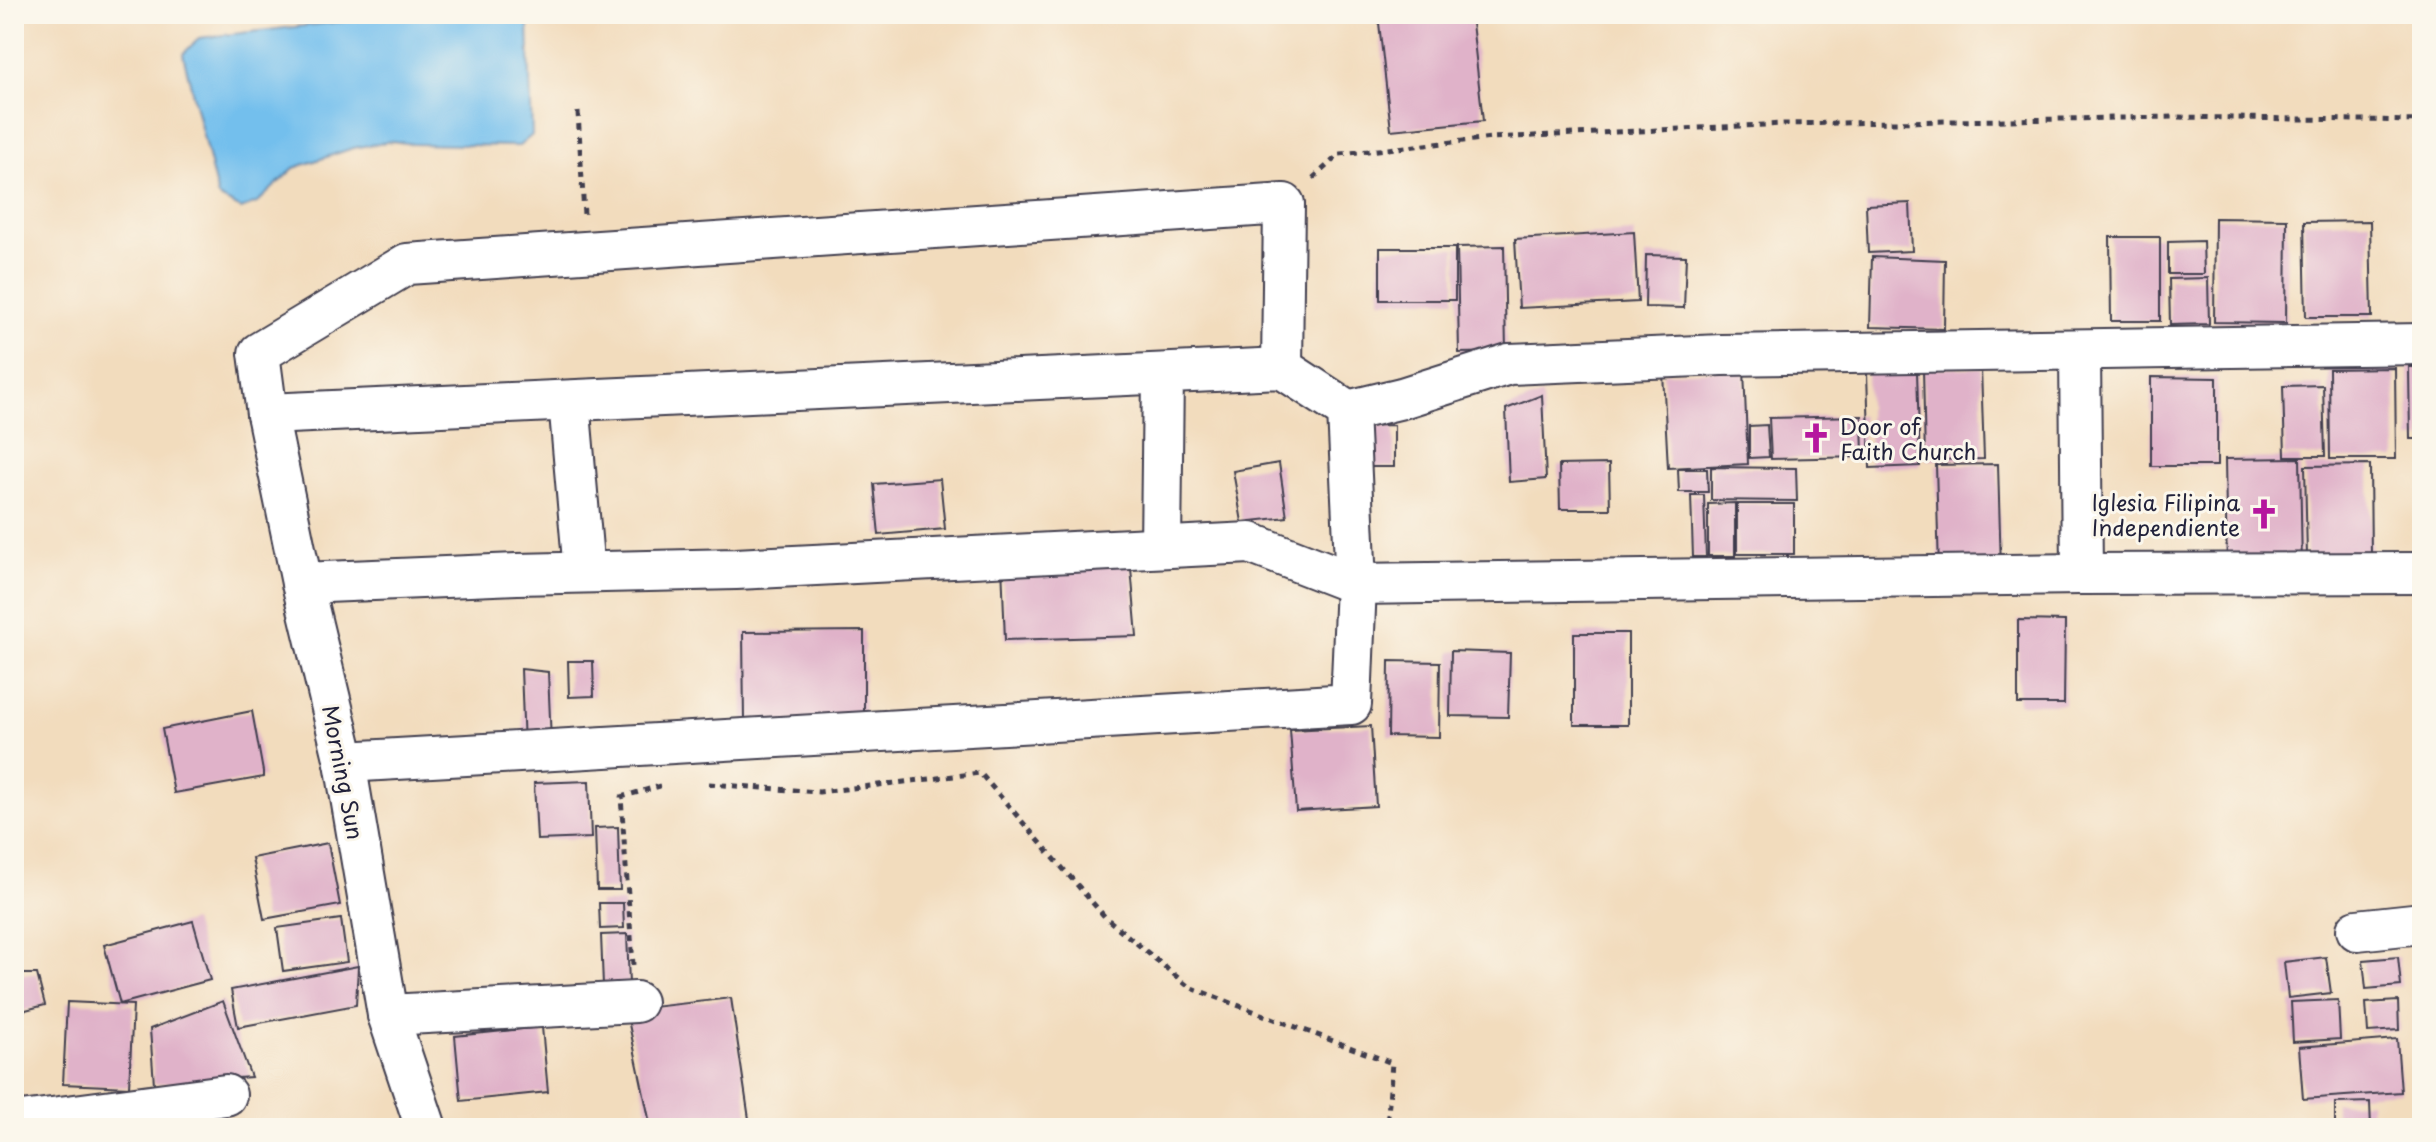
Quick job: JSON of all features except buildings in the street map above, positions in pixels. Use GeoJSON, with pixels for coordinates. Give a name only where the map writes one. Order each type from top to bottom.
{"type":"FeatureCollection","features":[{"type":"Feature","properties":{"kind":"street"},"geometry":{"type":"LineString","coordinates":[[586,252],[1284,204],[1282,368]]}},
{"type":"Feature","properties":{"kind":"street","name":"Morning Sun"},"geometry":{"type":"LineString","coordinates":[[426,1128],[388,1015],[345,762],[302,583],[267,414],[259,353],[407,264],[586,252]]}},
{"type":"Feature","properties":{"kind":"street"},"geometry":{"type":"LineString","coordinates":[[267,414],[1282,368],[1348,411],[1402,398],[1509,364],[1722,355],[2422,344]]}},
{"type":"Feature","properties":{"kind":"street"},"geometry":{"type":"LineString","coordinates":[[2080,351],[2082,574]]}},
{"type":"Feature","properties":{"kind":"street"},"geometry":{"type":"LineString","coordinates":[[1161,547],[1163,374]]}},
{"type":"Feature","properties":{"kind":"street"},"geometry":{"type":"LineString","coordinates":[[569,401],[584,572]]}},
{"type":"Feature","properties":{"kind":"street"},"geometry":{"type":"LineString","coordinates":[[345,762],[1351,704],[1356,584],[1348,411]]}},
{"type":"Feature","properties":{"kind":"street"},"geometry":{"type":"LineString","coordinates":[[302,583],[736,569],[1250,543],[1356,584],[2082,574],[2422,573]]}},
{"type":"Feature","properties":{"kind":"street"},"geometry":{"type":"LineString","coordinates":[[2357,930],[2422,923]]}},
{"type":"Feature","properties":{"kind":"street"},"geometry":{"type":"LineString","coordinates":[[388,1015],[636,1002]]}},
{"type":"Feature","properties":{"kind":"street"},"geometry":{"type":"LineString","coordinates":[[14,1123],[226,1095]]}},
{"type":"Feature","properties":{"kind":"path"},"geometry":{"type":"LineString","coordinates":[[578,112],[586,252]]}},
{"type":"Feature","properties":{"kind":"path"},"geometry":{"type":"LineString","coordinates":[[1284,204],[1340,154],[1492,138],[1799,123],[2174,117],[2422,121]]}},
{"type":"Feature","properties":{"kind":"path"},"geometry":{"type":"LineString","coordinates":[[694,782],[819,792],[980,773],[1105,917],[1189,987],[1392,1063],[1387,1128]]}},
{"type":"Feature","properties":{"kind":"path"},"geometry":{"type":"LineString","coordinates":[[636,1002],[621,797],[664,785]]}},
{"type":"Feature","properties":{"kind":"water"},"geometry":{"type":"Polygon","coordinates":[[[406,14],[513,14],[528,24],[532,135],[519,146],[392,141],[353,148],[294,168],[257,203],[241,209],[218,197],[183,54],[199,38],[406,14]]]}},
{"type":"Feature","properties":{"kind":"place","name":"Door of Faith Church"},"geometry":{"type":"Point","coordinates":[1816,438]}},
{"type":"Feature","properties":{"kind":"place","name":"Iglesia Filipina Independiente"},"geometry":{"type":"Point","coordinates":[2264,514]}}]}
